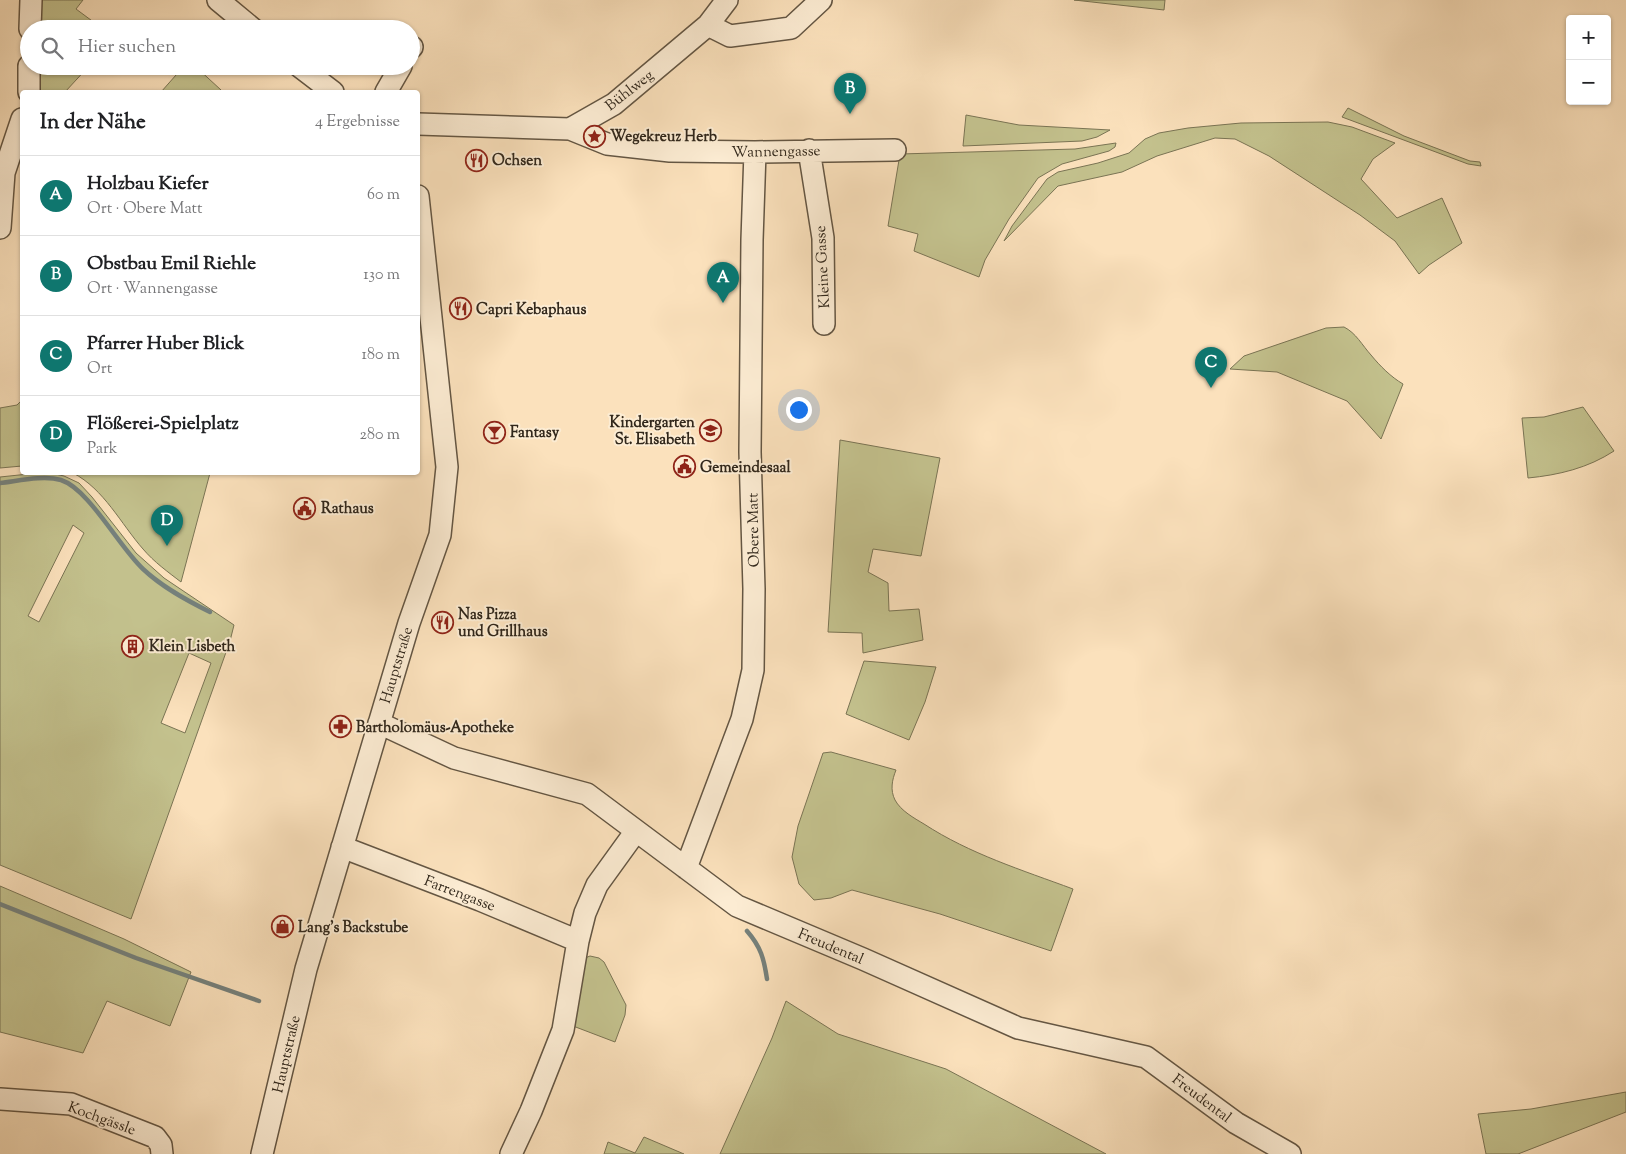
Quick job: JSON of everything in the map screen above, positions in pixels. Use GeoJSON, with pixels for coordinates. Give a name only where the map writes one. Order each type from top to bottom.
{"type":"FeatureCollection","features":[{"type":"Feature","properties":{"kind":"street"},"geometry":{"type":"LineString","coordinates":[[30,20],[31,0]]}},
{"type":"Feature","properties":{"kind":"street"},"geometry":{"type":"LineString","coordinates":[[218,0],[242,20]]}},
{"type":"Feature","properties":{"kind":"street","name":"Bühlweg"},"geometry":{"type":"LineString","coordinates":[[570,129],[614,104],[708,25],[727,0]]}},
{"type":"Feature","properties":{"kind":"street"},"geometry":{"type":"LineString","coordinates":[[708,25],[730,36],[791,28],[821,0]]}},
{"type":"Feature","properties":{"kind":"street"},"geometry":{"type":"LineString","coordinates":[[28,90],[29,75]]}},
{"type":"Feature","properties":{"kind":"street"},"geometry":{"type":"LineString","coordinates":[[311,75],[330,90]]}},
{"type":"Feature","properties":{"kind":"street"},"geometry":{"type":"LineString","coordinates":[[387,90],[396,75]]}},
{"type":"Feature","properties":{"kind":"street"},"geometry":{"type":"LineString","coordinates":[[420,124],[570,129]]}},
{"type":"Feature","properties":{"kind":"street"},"geometry":{"type":"LineString","coordinates":[[0,228],[4,173],[20,125]]}},
{"type":"Feature","properties":{"kind":"street"},"geometry":{"type":"LineString","coordinates":[[420,139],[447,125]]}},
{"type":"Feature","properties":{"kind":"street","name":"Wannengasse"},"geometry":{"type":"LineString","coordinates":[[570,129],[607,144],[670,151],[895,150]]}},
{"type":"Feature","properties":{"kind":"street","name":"Kleine Gasse"},"geometry":{"type":"LineString","coordinates":[[809,150],[823,238],[824,324]]}},
{"type":"Feature","properties":{"kind":"street","name":"Obere Matt"},"geometry":{"type":"LineString","coordinates":[[686,868],[742,719],[753,670],[754,589],[750,442],[755,152]]}},
{"type":"Feature","properties":{"kind":"street","name":"Hauptstraße"},"geometry":{"type":"LineString","coordinates":[[262,1154],[306,969],[409,623],[440,535],[447,466],[420,215]]}},
{"type":"Feature","properties":{"kind":"street","name":"Freudental"},"geometry":{"type":"LineString","coordinates":[[379,723],[454,758],[587,794],[737,906],[1018,1028],[1146,1057],[1236,1123],[1290,1154]]}},
{"type":"Feature","properties":{"kind":"street"},"geometry":{"type":"LineString","coordinates":[[511,1154],[532,1111],[563,1030],[578,941],[585,913],[597,885],[636,831]]}},
{"type":"Feature","properties":{"kind":"street","name":"Farrengasse"},"geometry":{"type":"LineString","coordinates":[[342,848],[480,900],[578,941]]}},
{"type":"Feature","properties":{"kind":"street","name":"Kochgässle"},"geometry":{"type":"LineString","coordinates":[[0,1099],[71,1104],[155,1137],[161,1145],[162,1154]]}},
{"type":"Feature","properties":{"kind":"shaded area"},"geometry":{"type":"Polygon","coordinates":[[[41,0],[83,0],[76,9],[91,20],[41,20],[41,0]]]}},
{"type":"Feature","properties":{"kind":"shaded area"},"geometry":{"type":"Polygon","coordinates":[[[1074,0],[1165,0],[1164,10],[1074,0]]]}},
{"type":"Feature","properties":{"kind":"shaded area"},"geometry":{"type":"Polygon","coordinates":[[[40,75],[81,75],[67,90],[37,90],[40,75]]]}},
{"type":"Feature","properties":{"kind":"shaded area"},"geometry":{"type":"Polygon","coordinates":[[[176,75],[205,75],[221,90],[163,90],[176,75]]]}},
{"type":"Feature","properties":{"kind":"shaded area"},"geometry":{"type":"Polygon","coordinates":[[[1348,108],[1404,136],[1470,161],[1480,162],[1481,166],[1468,164],[1342,117],[1348,108]]]}},
{"type":"Feature","properties":{"kind":"shaded area"},"geometry":{"type":"Polygon","coordinates":[[[966,115],[1019,125],[1110,130],[1097,137],[1082,141],[963,146],[966,115]]]}},
{"type":"Feature","properties":{"kind":"shaded area"},"geometry":{"type":"Polygon","coordinates":[[[1328,122],[1352,127],[1395,143],[1373,159],[1361,179],[1397,218],[1442,198],[1462,243],[1419,274],[1395,241],[1360,215],[1269,156],[1235,139],[1215,138],[1157,156],[1122,172],[1058,186],[1004,241],[1012,226],[1047,179],[1058,172],[1098,163],[1129,153],[1145,139],[1159,133],[1241,123],[1328,122]]]}},
{"type":"Feature","properties":{"kind":"shaded area"},"geometry":{"type":"Polygon","coordinates":[[[1116,143],[1115,147],[1109,151],[1062,164],[1038,178],[1009,219],[985,260],[979,277],[914,251],[918,234],[888,226],[900,154],[1075,149],[1116,143]]]}},
{"type":"Feature","properties":{"kind":"shaded area"},"geometry":{"type":"Polygon","coordinates":[[[1344,327],[1355,336],[1386,371],[1403,384],[1381,439],[1347,401],[1277,372],[1230,369],[1244,356],[1326,328],[1344,327]]]}},
{"type":"Feature","properties":{"kind":"shaded area"},"geometry":{"type":"Polygon","coordinates":[[[20,402],[20,466],[0,468],[0,408],[17,405],[20,402]]]}},
{"type":"Feature","properties":{"kind":"shaded area"},"geometry":{"type":"Polygon","coordinates":[[[1583,407],[1614,451],[1594,462],[1573,470],[1528,478],[1522,418],[1544,417],[1583,407]]]}},
{"type":"Feature","properties":{"kind":"shaded area"},"geometry":{"type":"Polygon","coordinates":[[[840,440],[940,458],[921,556],[873,549],[868,572],[888,583],[889,611],[919,609],[923,640],[863,653],[862,633],[828,632],[840,440]]]}},
{"type":"Feature","properties":{"kind":"shaded area"},"geometry":{"type":"Polygon","coordinates":[[[60,475],[79,483],[136,553],[164,578],[234,625],[230,641],[131,919],[0,865],[0,477],[60,475]],[[73,525],[28,616],[39,622],[84,533],[73,525]],[[189,653],[161,723],[185,733],[211,663],[189,653]]]}},
{"type":"Feature","properties":{"kind":"shaded area"},"geometry":{"type":"Polygon","coordinates":[[[76,475],[209,475],[181,582],[147,554],[103,497],[76,475]]]}},
{"type":"Feature","properties":{"kind":"shaded area"},"geometry":{"type":"Polygon","coordinates":[[[864,661],[936,667],[925,702],[909,740],[846,714],[864,661]]]}},
{"type":"Feature","properties":{"kind":"shaded area"},"geometry":{"type":"Polygon","coordinates":[[[831,752],[896,770],[892,789],[895,800],[908,814],[942,835],[997,861],[1073,889],[1051,951],[940,914],[852,890],[831,898],[814,900],[799,884],[792,857],[798,826],[823,753],[831,752]]]}},
{"type":"Feature","properties":{"kind":"shaded area"},"geometry":{"type":"Polygon","coordinates":[[[0,886],[124,939],[191,972],[170,1026],[107,1001],[83,1053],[0,1032],[0,886]]]}},
{"type":"Feature","properties":{"kind":"shaded area"},"geometry":{"type":"Polygon","coordinates":[[[590,956],[599,958],[604,962],[626,1005],[625,1015],[615,1042],[573,1026],[585,958],[590,956]]]}},
{"type":"Feature","properties":{"kind":"shaded area"},"geometry":{"type":"Polygon","coordinates":[[[786,1001],[838,1034],[946,1069],[1106,1154],[720,1154],[772,1038],[786,1001]]]}},
{"type":"Feature","properties":{"kind":"shaded area"},"geometry":{"type":"Polygon","coordinates":[[[1626,1092],[1626,1112],[1518,1154],[1486,1154],[1478,1114],[1531,1109],[1626,1092]]]}},
{"type":"Feature","properties":{"kind":"shaded area"},"geometry":{"type":"Polygon","coordinates":[[[644,1137],[684,1154],[604,1154],[608,1142],[635,1153],[644,1137]]]}},
{"type":"Feature","properties":{"kind":"waterway"},"geometry":{"type":"LineString","coordinates":[[0,483],[46,478],[61,480],[72,486],[93,506],[143,569],[175,593],[210,612]]}},
{"type":"Feature","properties":{"kind":"waterway"},"geometry":{"type":"LineString","coordinates":[[0,904],[136,958],[259,1001]]}},
{"type":"Feature","properties":{"kind":"waterway"},"geometry":{"type":"LineString","coordinates":[[747,931],[756,942],[765,965],[767,979]]}},
{"type":"Feature","properties":{"kind":"place","name":"Obstbau Emil Riehle"},"geometry":{"type":"Point","coordinates":[850,114]}},
{"type":"Feature","properties":{"kind":"place","name":"Wegekreuz Herb"},"geometry":{"type":"Point","coordinates":[594,136]}},
{"type":"Feature","properties":{"kind":"place","name":"Ochsen"},"geometry":{"type":"Point","coordinates":[476,160]}},
{"type":"Feature","properties":{"kind":"place","name":"Holzbau Kiefer"},"geometry":{"type":"Point","coordinates":[723,303]}},
{"type":"Feature","properties":{"kind":"place","name":"Capri Kebaphaus"},"geometry":{"type":"Point","coordinates":[460,309]}},
{"type":"Feature","properties":{"kind":"place","name":"Pfarrer Huber Blick"},"geometry":{"type":"Point","coordinates":[1211,388]}},
{"type":"Feature","properties":{"kind":"place","name":"Kindergarten St. Elisabeth"},"geometry":{"type":"Point","coordinates":[711,431]}},
{"type":"Feature","properties":{"kind":"place","name":"Fantasy"},"geometry":{"type":"Point","coordinates":[494,432]}},
{"type":"Feature","properties":{"kind":"place","name":"Gemeindesaal"},"geometry":{"type":"Point","coordinates":[684,467]}},
{"type":"Feature","properties":{"kind":"place","name":"Rathaus"},"geometry":{"type":"Point","coordinates":[305,508]}},
{"type":"Feature","properties":{"kind":"place","name":"Flößerei-Spielplatz"},"geometry":{"type":"Point","coordinates":[167,546]}},
{"type":"Feature","properties":{"kind":"place","name":"Nas Pizza und Grillhaus"},"geometry":{"type":"Point","coordinates":[442,623]}},
{"type":"Feature","properties":{"kind":"place","name":"Klein Lisbeth"},"geometry":{"type":"Point","coordinates":[133,646]}},
{"type":"Feature","properties":{"kind":"place","name":"Bartholomäus-Apotheke"},"geometry":{"type":"Point","coordinates":[340,727]}},
{"type":"Feature","properties":{"kind":"place","name":"Lang's Backstube"},"geometry":{"type":"Point","coordinates":[282,927]}}]}
